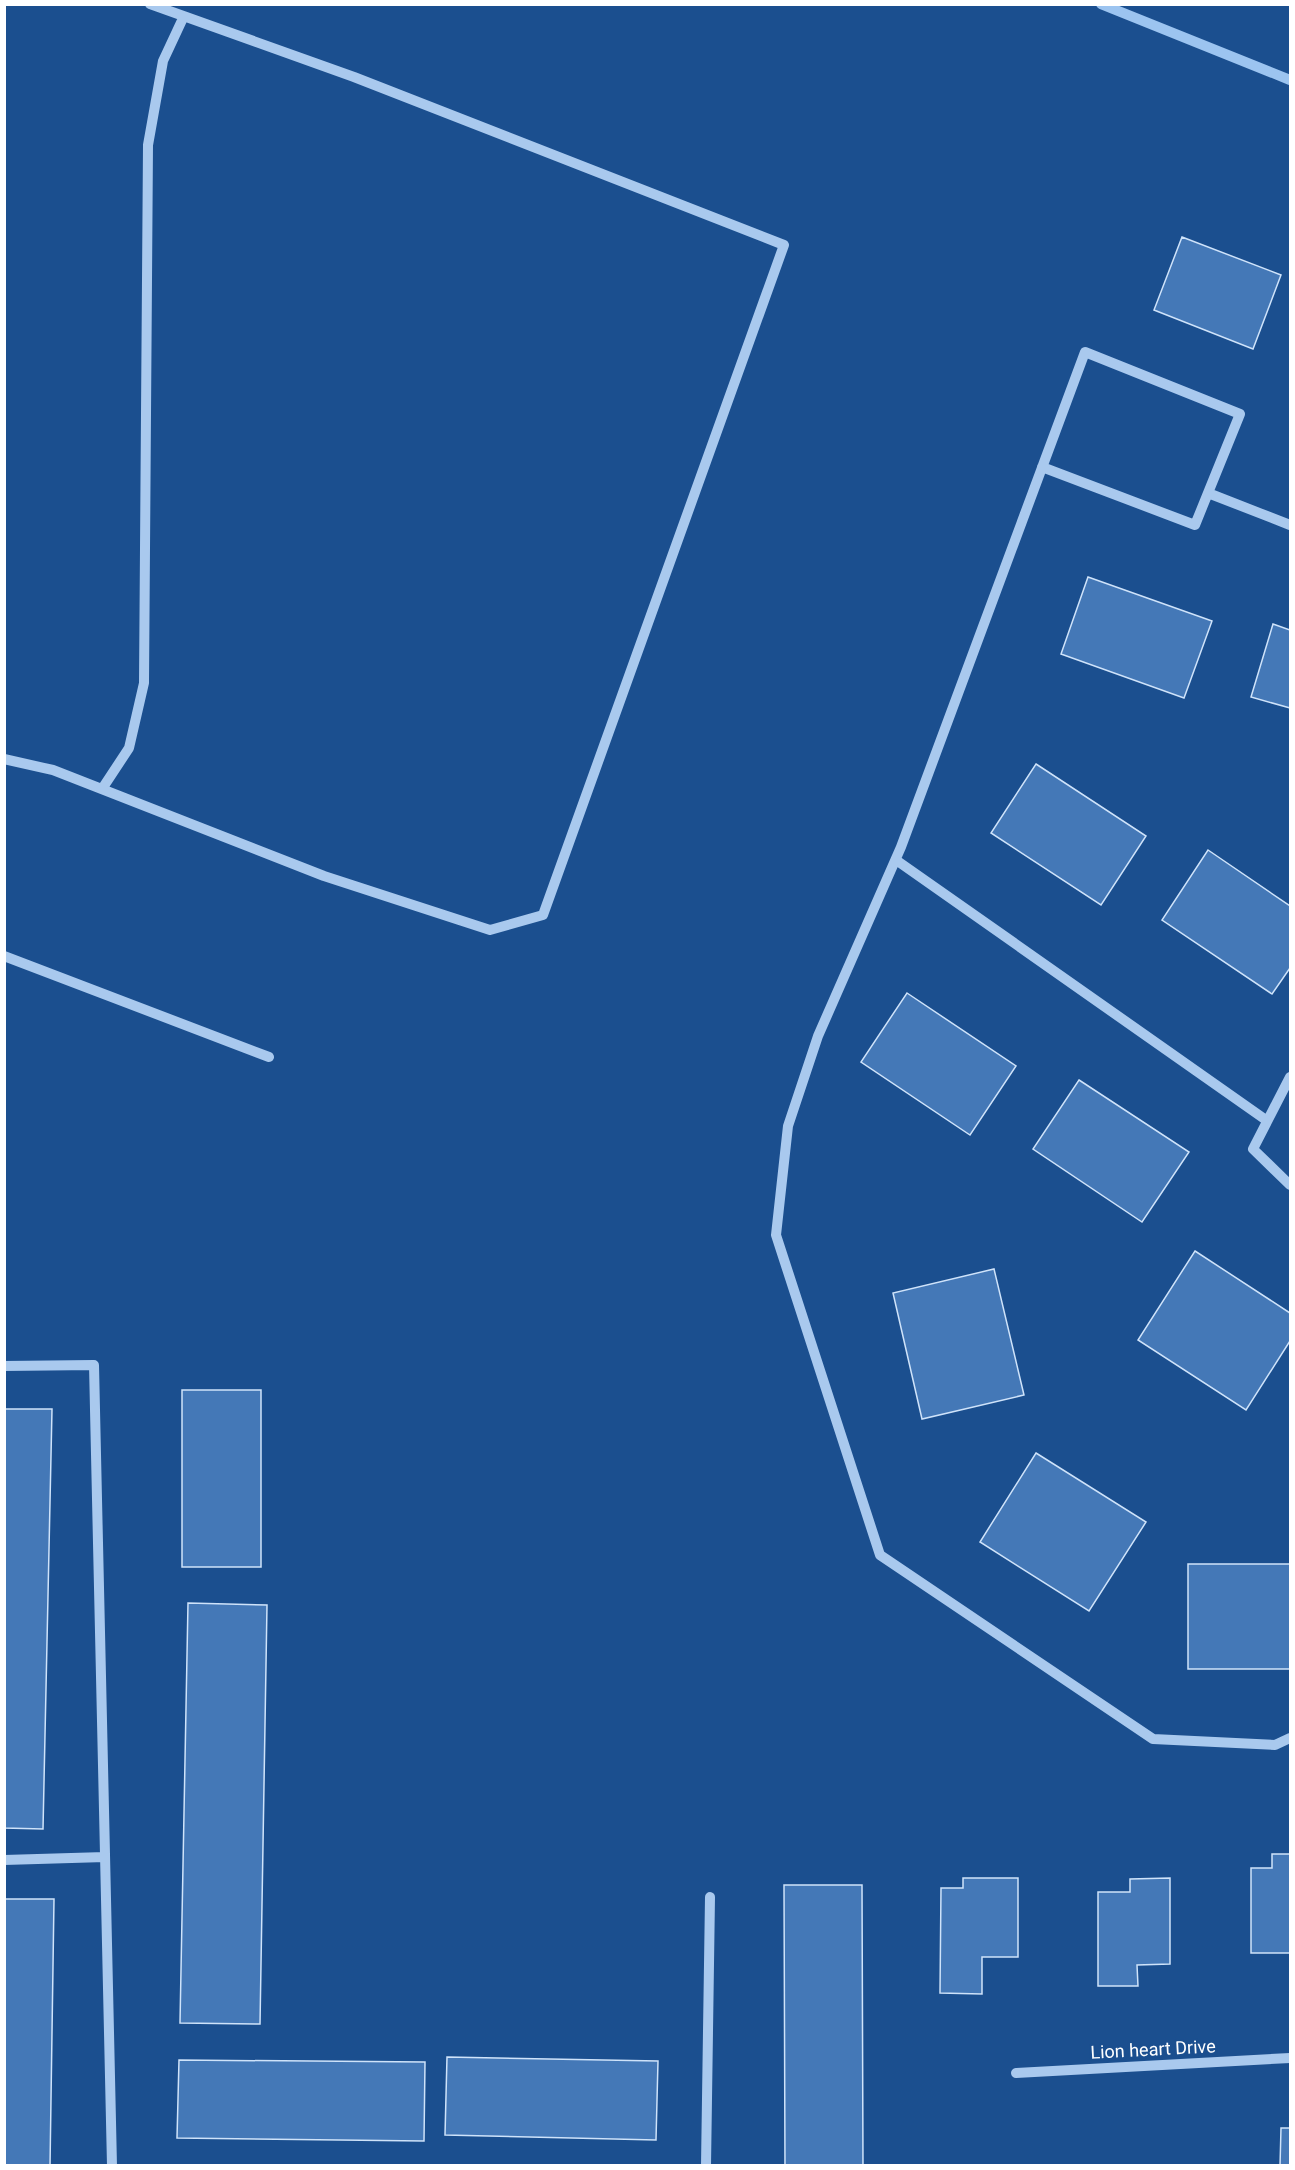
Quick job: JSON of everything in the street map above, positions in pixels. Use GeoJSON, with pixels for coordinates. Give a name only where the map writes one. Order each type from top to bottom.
{"type":"FeatureCollection","features":[{"type":"Feature","properties":{"kind":"street"},"geometry":{"type":"LineString","coordinates":[[4,759],[53,770],[324,876],[490,930],[543,915],[784,245],[354,77],[150,4]]}},
{"type":"Feature","properties":{"kind":"street"},"geometry":{"type":"LineString","coordinates":[[102,789],[129,748],[144,683],[148,145],[163,62],[184,16]]}},
{"type":"Feature","properties":{"kind":"street"},"geometry":{"type":"LineString","coordinates":[[1042,467],[1195,525],[1240,414],[1085,352],[1042,467],[896,860],[818,1036],[788,1126],[776,1235],[880,1555],[1154,1739],[1275,1745],[1290,1738]]}},
{"type":"Feature","properties":{"kind":"street"},"geometry":{"type":"LineString","coordinates":[[1208,493],[1290,525]]}},
{"type":"Feature","properties":{"kind":"street"},"geometry":{"type":"LineString","coordinates":[[896,860],[1266,1120]]}},
{"type":"Feature","properties":{"kind":"street"},"geometry":{"type":"LineString","coordinates":[[4,956],[269,1057]]}},
{"type":"Feature","properties":{"kind":"street"},"geometry":{"type":"LineString","coordinates":[[1290,1077],[1252,1149],[1290,1185]]}},
{"type":"Feature","properties":{"kind":"street"},"geometry":{"type":"LineString","coordinates":[[4,1366],[94,1365],[112,2166]]}},
{"type":"Feature","properties":{"kind":"street"},"geometry":{"type":"LineString","coordinates":[[4,1860],[105,1857]]}},
{"type":"Feature","properties":{"kind":"street"},"geometry":{"type":"LineString","coordinates":[[706,2166],[710,1897]]}},
{"type":"Feature","properties":{"kind":"street","name":"Lion heart Drive"},"geometry":{"type":"LineString","coordinates":[[1016,2073],[1290,2058]]}},
{"type":"Feature","properties":{"kind":"building"},"geometry":{"type":"Polygon","coordinates":[[[1182,237],[1281,275],[1253,349],[1154,310],[1182,237]]]}},
{"type":"Feature","properties":{"kind":"building"},"geometry":{"type":"Polygon","coordinates":[[[1088,577],[1212,621],[1184,698],[1061,654],[1088,577]]]}},
{"type":"Feature","properties":{"kind":"building"},"geometry":{"type":"Polygon","coordinates":[[[1273,624],[1290,630],[1290,708],[1251,697],[1273,624]]]}},
{"type":"Feature","properties":{"kind":"building"},"geometry":{"type":"Polygon","coordinates":[[[1036,764],[1146,836],[1101,905],[991,833],[1036,764]]]}},
{"type":"Feature","properties":{"kind":"building"},"geometry":{"type":"Polygon","coordinates":[[[1208,850],[1290,906],[1290,968],[1272,994],[1162,920],[1208,850]]]}},
{"type":"Feature","properties":{"kind":"building"},"geometry":{"type":"Polygon","coordinates":[[[907,993],[1016,1066],[970,1135],[861,1062],[907,993]]]}},
{"type":"Feature","properties":{"kind":"building"},"geometry":{"type":"Polygon","coordinates":[[[1079,1080],[1189,1152],[1142,1222],[1033,1149],[1079,1080]]]}},
{"type":"Feature","properties":{"kind":"building"},"geometry":{"type":"Polygon","coordinates":[[[1195,1251],[1290,1313],[1290,1341],[1246,1410],[1138,1340],[1195,1251]]]}},
{"type":"Feature","properties":{"kind":"building"},"geometry":{"type":"Polygon","coordinates":[[[994,1269],[1024,1395],[922,1419],[893,1293],[994,1269]]]}},
{"type":"Feature","properties":{"kind":"building"},"geometry":{"type":"Polygon","coordinates":[[[182,1390],[261,1390],[261,1567],[182,1567],[182,1390]]]}},
{"type":"Feature","properties":{"kind":"building"},"geometry":{"type":"Polygon","coordinates":[[[4,1409],[52,1409],[43,1829],[4,1828],[4,1409]]]}},
{"type":"Feature","properties":{"kind":"building"},"geometry":{"type":"Polygon","coordinates":[[[1036,1453],[1146,1522],[1089,1611],[980,1542],[1036,1453]]]}},
{"type":"Feature","properties":{"kind":"building"},"geometry":{"type":"Polygon","coordinates":[[[1188,1564],[1290,1564],[1290,1669],[1188,1669],[1188,1564]]]}},
{"type":"Feature","properties":{"kind":"building"},"geometry":{"type":"Polygon","coordinates":[[[188,1603],[267,1605],[260,2024],[180,2023],[188,1603]]]}},
{"type":"Feature","properties":{"kind":"building"},"geometry":{"type":"Polygon","coordinates":[[[1272,1854],[1290,1854],[1290,1953],[1251,1953],[1251,1868],[1272,1868],[1272,1854]]]}},
{"type":"Feature","properties":{"kind":"building"},"geometry":{"type":"Polygon","coordinates":[[[963,1878],[1018,1878],[1018,1957],[982,1957],[982,1994],[940,1993],[941,1888],[963,1888],[963,1878]]]}},
{"type":"Feature","properties":{"kind":"building"},"geometry":{"type":"Polygon","coordinates":[[[1170,1878],[1170,1964],[1137,1965],[1138,1986],[1098,1986],[1098,1892],[1130,1892],[1130,1879],[1170,1878]]]}},
{"type":"Feature","properties":{"kind":"building"},"geometry":{"type":"Polygon","coordinates":[[[784,1885],[862,1885],[863,2166],[785,2166],[784,1885]]]}},
{"type":"Feature","properties":{"kind":"building"},"geometry":{"type":"Polygon","coordinates":[[[4,1899],[54,1899],[50,2166],[4,2166],[4,1899]]]}},
{"type":"Feature","properties":{"kind":"building"},"geometry":{"type":"Polygon","coordinates":[[[447,2057],[658,2061],[656,2140],[445,2135],[447,2057]]]}},
{"type":"Feature","properties":{"kind":"building"},"geometry":{"type":"Polygon","coordinates":[[[179,2060],[425,2062],[424,2141],[177,2138],[179,2060]]]}},
{"type":"Feature","properties":{"kind":"building"},"geometry":{"type":"Polygon","coordinates":[[[1281,2128],[1290,2128],[1290,2166],[1280,2166],[1281,2128]]]}},
{"type":"Feature","properties":{"kind":"waterway"},"geometry":{"type":"LineString","coordinates":[[1101,4],[1290,80]]}}]}
